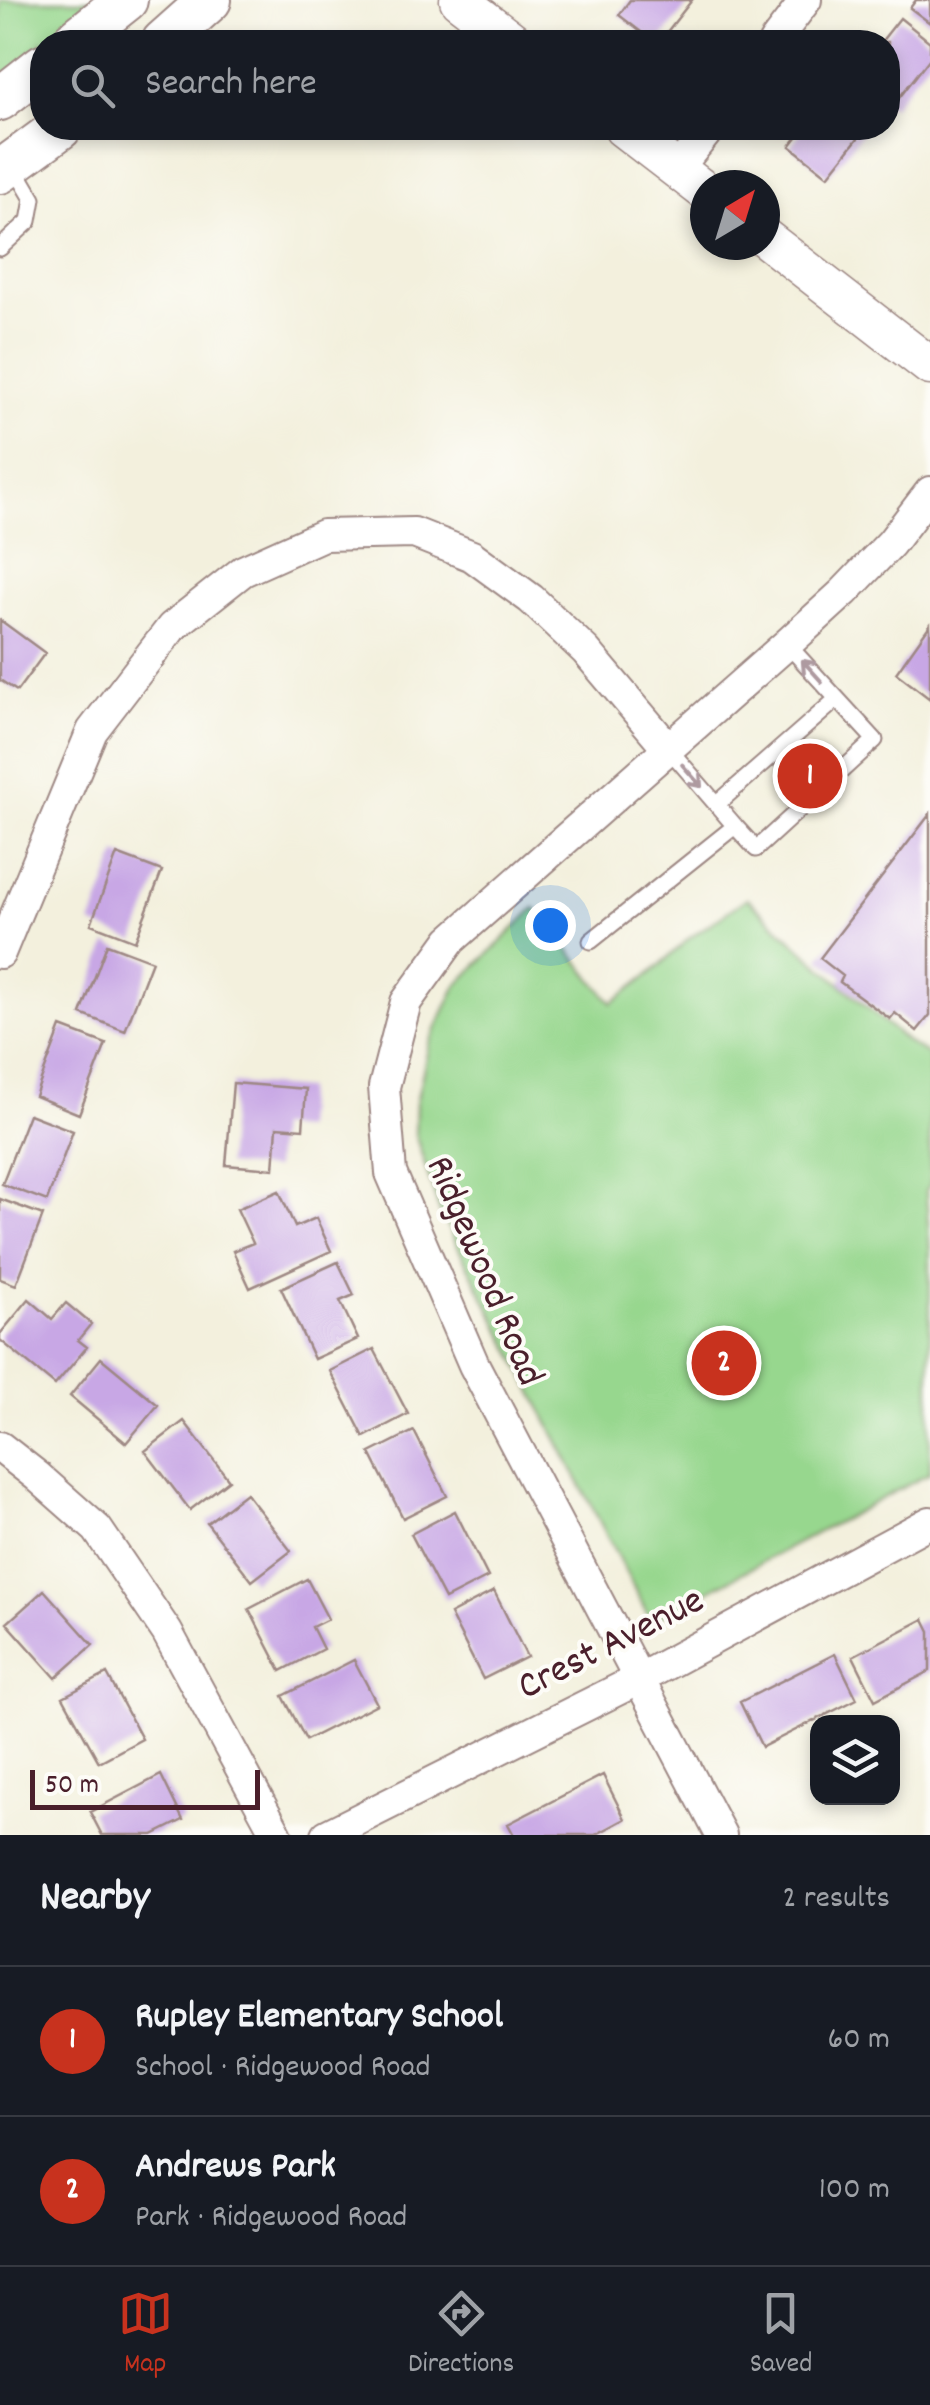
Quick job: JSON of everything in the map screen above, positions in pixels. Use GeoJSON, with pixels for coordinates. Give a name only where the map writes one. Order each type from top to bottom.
{"type":"FeatureCollection","features":[{"type":"Feature","properties":{"kind":"main road"},"geometry":{"type":"LineString","coordinates":[[89,30],[126,0]]}},
{"type":"Feature","properties":{"kind":"main road"},"geometry":{"type":"LineString","coordinates":[[176,30],[210,0]]}},
{"type":"Feature","properties":{"kind":"main road"},"geometry":{"type":"LineString","coordinates":[[0,99],[30,75]]}},
{"type":"Feature","properties":{"kind":"main road"},"geometry":{"type":"LineString","coordinates":[[6,168],[44,140]]}},
{"type":"Feature","properties":{"kind":"street"},"geometry":{"type":"LineString","coordinates":[[459,0],[498,30]]}},
{"type":"Feature","properties":{"kind":"street"},"geometry":{"type":"LineString","coordinates":[[783,30],[806,0]]}},
{"type":"Feature","properties":{"kind":"street"},"geometry":{"type":"LineString","coordinates":[[639,140],[690,179]]}},
{"type":"Feature","properties":{"kind":"street"},"geometry":{"type":"LineString","coordinates":[[695,170],[706,140]]}},
{"type":"Feature","properties":{"kind":"street"},"geometry":{"type":"LineString","coordinates":[[780,250],[930,366]]}},
{"type":"Feature","properties":{"kind":"street","name":"Ridgewood Road"},"geometry":{"type":"LineString","coordinates":[[721,1835],[474,1365],[391,1173],[384,1088],[406,1002],[452,940],[844,592],[891,543],[930,492]]}},
{"type":"Feature","properties":{"kind":"street"},"geometry":{"type":"LineString","coordinates":[[0,953],[92,731],[172,627],[243,570],[323,534],[414,533],[472,556],[531,600],[586,651],[668,748]]}},
{"type":"Feature","properties":{"kind":"street"},"geometry":{"type":"LineString","coordinates":[[0,1448],[38,1476],[96,1529],[167,1632],[277,1835]]}},
{"type":"Feature","properties":{"kind":"street","name":"Crest Avenue"},"geometry":{"type":"LineString","coordinates":[[327,1835],[639,1680],[930,1522]]}},
{"type":"Feature","properties":{"kind":"lane"},"geometry":{"type":"LineString","coordinates":[[0,248],[29,220],[34,199],[6,168]]}},
{"type":"Feature","properties":{"kind":"lane"},"geometry":{"type":"LineString","coordinates":[[668,748],[756,849],[874,740],[787,644]]}},
{"type":"Feature","properties":{"kind":"lane"},"geometry":{"type":"LineString","coordinates":[[717,804],[837,698]]}},
{"type":"Feature","properties":{"kind":"lane"},"geometry":{"type":"LineString","coordinates":[[591,941],[735,826]]}},
{"type":"Feature","properties":{"kind":"green space"},"geometry":{"type":"Polygon","coordinates":[[[0,0],[125,0],[88,30],[30,30],[30,75],[0,99],[0,0]]]}},
{"type":"Feature","properties":{"kind":"green space"},"geometry":{"type":"Polygon","coordinates":[[[747,898],[907,1042],[930,1056],[930,1185],[926,1190],[930,1252],[930,1473],[651,1621],[440,1212],[415,1134],[416,1103],[429,1044],[457,985],[535,908],[612,1003],[687,940],[747,898]]]}},
{"type":"Feature","properties":{"kind":"building"},"geometry":{"type":"Polygon","coordinates":[[[630,0],[692,0],[668,30],[638,30],[619,15],[630,0]]]}},
{"type":"Feature","properties":{"kind":"building"},"geometry":{"type":"Polygon","coordinates":[[[916,0],[930,0],[930,23],[910,8],[916,0]]]}},
{"type":"Feature","properties":{"kind":"building"},"geometry":{"type":"Polygon","coordinates":[[[900,18],[930,42],[930,58],[900,97],[900,30],[890,30],[900,18]]]}},
{"type":"Feature","properties":{"kind":"building"},"geometry":{"type":"Polygon","coordinates":[[[795,140],[856,140],[828,176],[790,146],[795,140]]]}},
{"type":"Feature","properties":{"kind":"building"},"geometry":{"type":"Polygon","coordinates":[[[0,620],[45,653],[17,691],[0,680],[0,620]]]}},
{"type":"Feature","properties":{"kind":"building"},"geometry":{"type":"Polygon","coordinates":[[[930,625],[930,699],[896,673],[930,625]]]}},
{"type":"Feature","properties":{"kind":"building"},"geometry":{"type":"Polygon","coordinates":[[[930,814],[930,1015],[917,1031],[895,1013],[890,1019],[840,982],[843,976],[820,958],[930,814]]]}},
{"type":"Feature","properties":{"kind":"building"},"geometry":{"type":"Polygon","coordinates":[[[117,854],[162,871],[135,941],[91,924],[117,854]]]}},
{"type":"Feature","properties":{"kind":"building"},"geometry":{"type":"Polygon","coordinates":[[[107,944],[152,961],[125,1031],[81,1014],[107,944]]]}},
{"type":"Feature","properties":{"kind":"building"},"geometry":{"type":"Polygon","coordinates":[[[61,1027],[106,1044],[79,1114],[35,1096],[61,1027]]]}},
{"type":"Feature","properties":{"kind":"building"},"geometry":{"type":"Polygon","coordinates":[[[233,1083],[306,1089],[303,1129],[277,1127],[274,1169],[226,1165],[233,1083]]]}},
{"type":"Feature","properties":{"kind":"building"},"geometry":{"type":"Polygon","coordinates":[[[29,1114],[73,1131],[47,1201],[2,1184],[29,1114]]]}},
{"type":"Feature","properties":{"kind":"building"},"geometry":{"type":"Polygon","coordinates":[[[279,1191],[295,1227],[316,1218],[331,1251],[250,1288],[233,1251],[253,1243],[237,1209],[279,1191]]]}},
{"type":"Feature","properties":{"kind":"building"},"geometry":{"type":"Polygon","coordinates":[[[0,1199],[43,1215],[16,1285],[0,1279],[0,1199]]]}},
{"type":"Feature","properties":{"kind":"building"},"geometry":{"type":"Polygon","coordinates":[[[338,1262],[354,1295],[340,1301],[358,1339],[314,1359],[281,1288],[338,1262]]]}},
{"type":"Feature","properties":{"kind":"building"},"geometry":{"type":"Polygon","coordinates":[[[29,1299],[52,1319],[66,1303],[91,1324],[78,1340],[87,1347],[55,1385],[0,1340],[0,1334],[29,1299]]]}},
{"type":"Feature","properties":{"kind":"building"},"geometry":{"type":"Polygon","coordinates":[[[374,1349],[408,1414],[364,1437],[330,1371],[374,1349]]]}},
{"type":"Feature","properties":{"kind":"building"},"geometry":{"type":"Polygon","coordinates":[[[101,1358],[158,1405],[126,1443],[70,1396],[101,1358]]]}},
{"type":"Feature","properties":{"kind":"building"},"geometry":{"type":"Polygon","coordinates":[[[184,1421],[229,1480],[190,1510],[145,1451],[184,1421]]]}},
{"type":"Feature","properties":{"kind":"building"},"geometry":{"type":"Polygon","coordinates":[[[414,1431],[447,1496],[403,1518],[370,1453],[414,1431]]]}},
{"type":"Feature","properties":{"kind":"building"},"geometry":{"type":"Polygon","coordinates":[[[246,1493],[291,1551],[252,1581],[207,1523],[246,1493]]]}},
{"type":"Feature","properties":{"kind":"building"},"geometry":{"type":"Polygon","coordinates":[[[455,1511],[488,1577],[445,1599],[411,1534],[455,1511]]]}},
{"type":"Feature","properties":{"kind":"building"},"geometry":{"type":"Polygon","coordinates":[[[307,1579],[328,1619],[312,1627],[323,1649],[281,1671],[249,1609],[307,1579]]]}},
{"type":"Feature","properties":{"kind":"building"},"geometry":{"type":"Polygon","coordinates":[[[44,1590],[93,1645],[56,1678],[7,1623],[44,1590]]]}},
{"type":"Feature","properties":{"kind":"building"},"geometry":{"type":"Polygon","coordinates":[[[494,1591],[527,1657],[483,1679],[450,1614],[494,1591]]]}},
{"type":"Feature","properties":{"kind":"building"},"geometry":{"type":"Polygon","coordinates":[[[924,1619],[930,1631],[930,1671],[875,1700],[853,1656],[924,1619]]]}},
{"type":"Feature","properties":{"kind":"building"},"geometry":{"type":"Polygon","coordinates":[[[835,1654],[857,1699],[825,1715],[810,1715],[810,1723],[762,1747],[740,1702],[835,1654]]]}},
{"type":"Feature","properties":{"kind":"building"},"geometry":{"type":"Polygon","coordinates":[[[354,1660],[377,1704],[306,1740],[283,1696],[354,1660]]]}},
{"type":"Feature","properties":{"kind":"building"},"geometry":{"type":"Polygon","coordinates":[[[107,1674],[142,1739],[99,1762],[63,1697],[107,1674]]]}},
{"type":"Feature","properties":{"kind":"building"},"geometry":{"type":"Polygon","coordinates":[[[161,1775],[183,1820],[153,1835],[102,1835],[90,1812],[161,1775]]]}},
{"type":"Feature","properties":{"kind":"building"},"geometry":{"type":"Polygon","coordinates":[[[603,1775],[625,1819],[595,1835],[514,1835],[508,1824],[603,1775]]]}},
{"type":"Feature","properties":{"kind":"place","name":"Rupley Elementary School"},"geometry":{"type":"Point","coordinates":[810,776]}},
{"type":"Feature","properties":{"kind":"place","name":"Andrews Park"},"geometry":{"type":"Point","coordinates":[724,1363]}}]}
